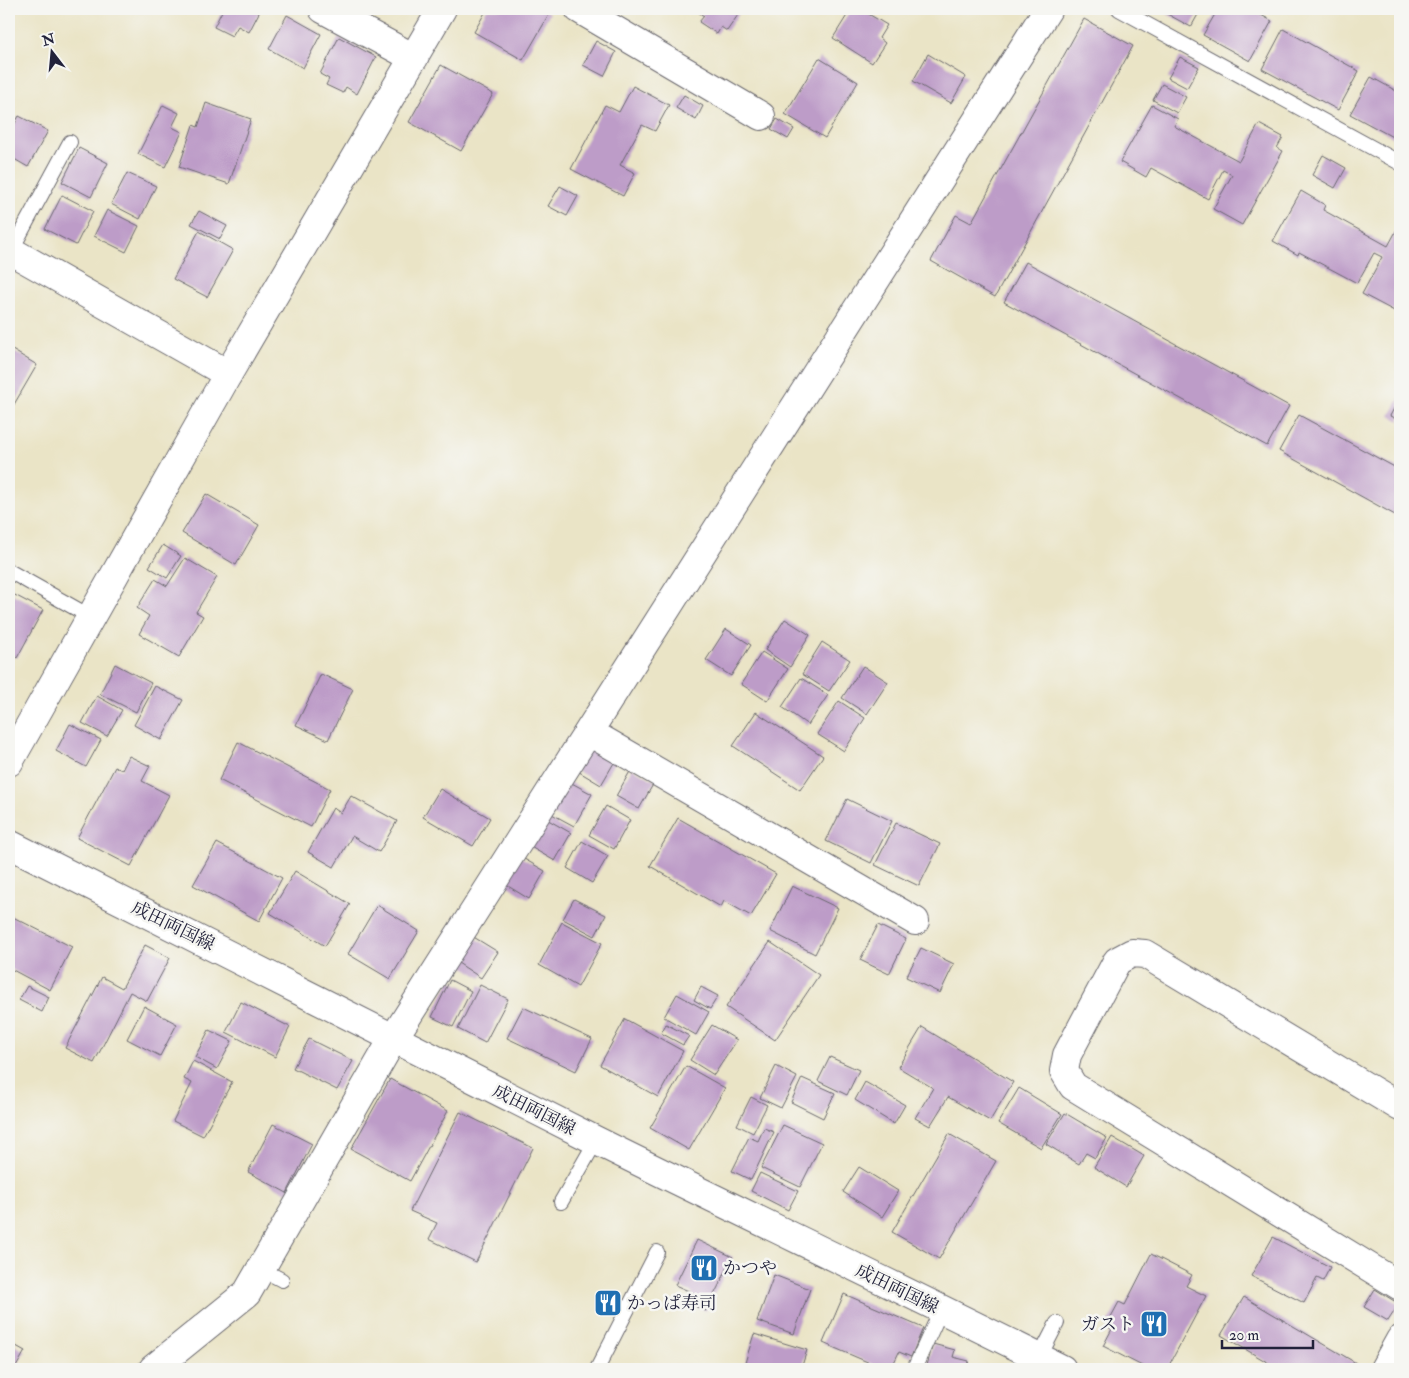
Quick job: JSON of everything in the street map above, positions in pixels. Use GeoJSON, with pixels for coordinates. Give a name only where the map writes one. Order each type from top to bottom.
{"type":"FeatureCollection","features":[{"type":"Feature","properties":{"kind":"street"},"geometry":{"type":"LineString","coordinates":[[323,9],[414,58]]}},
{"type":"Feature","properties":{"kind":"street"},"geometry":{"type":"LineString","coordinates":[[9,762],[228,374],[442,9]]}},
{"type":"Feature","properties":{"kind":"street"},"geometry":{"type":"LineString","coordinates":[[580,9],[761,116]]}},
{"type":"Feature","properties":{"kind":"street"},"geometry":{"type":"LineString","coordinates":[[153,1369],[272,1275],[393,1039],[1048,9]]}},
{"type":"Feature","properties":{"kind":"street"},"geometry":{"type":"LineString","coordinates":[[10,251],[228,374]]}},
{"type":"Feature","properties":{"kind":"street"},"geometry":{"type":"LineString","coordinates":[[589,732],[915,921]]}},
{"type":"Feature","properties":{"kind":"street","name":"成田両国線"},"geometry":{"type":"LineString","coordinates":[[9,844],[210,944],[596,1141],[1051,1364]]}},
{"type":"Feature","properties":{"kind":"street"},"geometry":{"type":"LineString","coordinates":[[1400,1107],[1145,954],[1132,953],[1117,961],[1067,1055],[1064,1071],[1073,1086],[1400,1286]]}},
{"type":"Feature","properties":{"kind":"street"},"geometry":{"type":"LineString","coordinates":[[1384,1369],[1400,1340]]}},
{"type":"Feature","properties":{"kind":"lane"},"geometry":{"type":"LineString","coordinates":[[1120,9],[1400,163]]}},
{"type":"Feature","properties":{"kind":"lane"},"geometry":{"type":"LineString","coordinates":[[10,251],[70,142]]}},
{"type":"Feature","properties":{"kind":"lane"},"geometry":{"type":"LineString","coordinates":[[9,571],[91,617]]}},
{"type":"Feature","properties":{"kind":"lane"},"geometry":{"type":"LineString","coordinates":[[561,1202],[596,1141]]}},
{"type":"Feature","properties":{"kind":"lane"},"geometry":{"type":"LineString","coordinates":[[597,1369],[657,1252]]}},
{"type":"Feature","properties":{"kind":"lane"},"geometry":{"type":"LineString","coordinates":[[914,1369],[941,1310]]}},
{"type":"Feature","properties":{"kind":"lane"},"geometry":{"type":"LineString","coordinates":[[1051,1364],[1057,1323]]}},
{"type":"Feature","properties":{"kind":"building"},"geometry":{"type":"Polygon","coordinates":[[[223,9],[261,9],[249,32],[238,26],[232,36],[214,27],[223,9]]]}},
{"type":"Feature","properties":{"kind":"building"},"geometry":{"type":"Polygon","coordinates":[[[487,9],[542,9],[550,13],[523,60],[474,32],[487,9]]]}},
{"type":"Feature","properties":{"kind":"building"},"geometry":{"type":"Polygon","coordinates":[[[693,9],[742,9],[727,31],[721,27],[717,34],[699,22],[704,16],[693,9]]]}},
{"type":"Feature","properties":{"kind":"building"},"geometry":{"type":"Polygon","coordinates":[[[851,9],[860,9],[887,25],[879,38],[885,43],[872,63],[833,38],[851,9]]]}},
{"type":"Feature","properties":{"kind":"building"},"geometry":{"type":"Polygon","coordinates":[[[1158,9],[1201,9],[1191,27],[1158,9]]]}},
{"type":"Feature","properties":{"kind":"building"},"geometry":{"type":"Polygon","coordinates":[[[1218,9],[1250,9],[1272,21],[1250,61],[1203,35],[1218,9]]]}},
{"type":"Feature","properties":{"kind":"building"},"geometry":{"type":"Polygon","coordinates":[[[287,15],[321,34],[303,68],[269,49],[287,15]]]}},
{"type":"Feature","properties":{"kind":"building"},"geometry":{"type":"Polygon","coordinates":[[[1084,19],[1133,46],[995,297],[931,261],[956,215],[971,223],[1084,19]]]}},
{"type":"Feature","properties":{"kind":"building"},"geometry":{"type":"Polygon","coordinates":[[[1283,29],[1359,71],[1338,110],[1262,69],[1283,29]]]}},
{"type":"Feature","properties":{"kind":"building"},"geometry":{"type":"Polygon","coordinates":[[[339,37],[376,57],[357,94],[346,87],[343,93],[326,85],[329,79],[320,74],[339,37]]]}},
{"type":"Feature","properties":{"kind":"building"},"geometry":{"type":"Polygon","coordinates":[[[596,41],[616,52],[604,76],[583,65],[596,41]]]}},
{"type":"Feature","properties":{"kind":"building"},"geometry":{"type":"Polygon","coordinates":[[[928,54],[966,77],[951,103],[913,81],[928,54]]]}},
{"type":"Feature","properties":{"kind":"building"},"geometry":{"type":"Polygon","coordinates":[[[1180,57],[1199,67],[1187,88],[1168,78],[1180,57]]]}},
{"type":"Feature","properties":{"kind":"building"},"geometry":{"type":"Polygon","coordinates":[[[819,58],[858,82],[825,138],[785,114],[819,58]]]}},
{"type":"Feature","properties":{"kind":"building"},"geometry":{"type":"Polygon","coordinates":[[[441,65],[493,94],[461,151],[409,122],[441,65]]]}},
{"type":"Feature","properties":{"kind":"building"},"geometry":{"type":"Polygon","coordinates":[[[1371,77],[1400,93],[1400,136],[1398,140],[1350,114],[1371,77]]]}},
{"type":"Feature","properties":{"kind":"building"},"geometry":{"type":"Polygon","coordinates":[[[1162,84],[1186,97],[1177,113],[1153,100],[1162,84]]]}},
{"type":"Feature","properties":{"kind":"building"},"geometry":{"type":"Polygon","coordinates":[[[633,86],[669,105],[655,131],[642,125],[620,165],[635,173],[623,196],[571,169],[605,105],[619,112],[633,86]]]}},
{"type":"Feature","properties":{"kind":"building"},"geometry":{"type":"Polygon","coordinates":[[[684,95],[703,106],[696,120],[676,108],[684,95]]]}},
{"type":"Feature","properties":{"kind":"building"},"geometry":{"type":"Polygon","coordinates":[[[206,103],[251,119],[229,184],[179,167],[193,125],[198,127],[206,103]]]}},
{"type":"Feature","properties":{"kind":"building"},"geometry":{"type":"Polygon","coordinates":[[[163,105],[179,113],[172,127],[182,132],[165,167],[138,154],[163,105]]]}},
{"type":"Feature","properties":{"kind":"building"},"geometry":{"type":"Polygon","coordinates":[[[1152,105],[1178,119],[1174,126],[1239,161],[1259,124],[1283,137],[1277,148],[1283,151],[1242,225],[1213,209],[1232,175],[1223,170],[1208,199],[1151,168],[1146,177],[1120,162],[1152,105]]]}},
{"type":"Feature","properties":{"kind":"building"},"geometry":{"type":"Polygon","coordinates":[[[19,116],[48,131],[28,167],[9,156],[9,134],[19,116]]]}},
{"type":"Feature","properties":{"kind":"building"},"geometry":{"type":"Polygon","coordinates":[[[777,119],[794,129],[788,139],[771,129],[777,119]]]}},
{"type":"Feature","properties":{"kind":"building"},"geometry":{"type":"Polygon","coordinates":[[[79,148],[108,163],[91,197],[62,182],[79,148]]]}},
{"type":"Feature","properties":{"kind":"building"},"geometry":{"type":"Polygon","coordinates":[[[1323,155],[1346,168],[1335,188],[1312,175],[1323,155]]]}},
{"type":"Feature","properties":{"kind":"building"},"geometry":{"type":"Polygon","coordinates":[[[127,173],[156,186],[140,219],[111,204],[127,173]]]}},
{"type":"Feature","properties":{"kind":"building"},"geometry":{"type":"Polygon","coordinates":[[[560,186],[578,196],[567,216],[548,206],[560,186]]]}},
{"type":"Feature","properties":{"kind":"building"},"geometry":{"type":"Polygon","coordinates":[[[1301,191],[1325,205],[1323,210],[1388,246],[1400,224],[1400,309],[1398,313],[1362,294],[1382,257],[1374,253],[1357,283],[1299,252],[1298,255],[1273,241],[1301,191]]]}},
{"type":"Feature","properties":{"kind":"building"},"geometry":{"type":"Polygon","coordinates":[[[62,195],[93,211],[76,245],[45,229],[62,195]]]}},
{"type":"Feature","properties":{"kind":"building"},"geometry":{"type":"Polygon","coordinates":[[[107,210],[139,226],[126,252],[94,236],[107,210]]]}},
{"type":"Feature","properties":{"kind":"building"},"geometry":{"type":"Polygon","coordinates":[[[199,211],[227,226],[220,239],[191,224],[199,211]]]}},
{"type":"Feature","properties":{"kind":"building"},"geometry":{"type":"Polygon","coordinates":[[[199,231],[233,250],[207,297],[173,279],[199,231]]]}},
{"type":"Feature","properties":{"kind":"building"},"geometry":{"type":"Polygon","coordinates":[[[1026,262],[1289,406],[1267,446],[1004,302],[1026,262]]]}},
{"type":"Feature","properties":{"kind":"building"},"geometry":{"type":"Polygon","coordinates":[[[9,348],[37,365],[9,413],[9,348]]]}},
{"type":"Feature","properties":{"kind":"building"},"geometry":{"type":"Polygon","coordinates":[[[1400,397],[1400,421],[1390,416],[1400,397]]]}},
{"type":"Feature","properties":{"kind":"building"},"geometry":{"type":"Polygon","coordinates":[[[1299,415],[1400,470],[1400,505],[1395,515],[1279,451],[1299,415]]]}},
{"type":"Feature","properties":{"kind":"building"},"geometry":{"type":"Polygon","coordinates":[[[206,494],[259,525],[236,565],[182,533],[206,494]]]}},
{"type":"Feature","properties":{"kind":"building"},"geometry":{"type":"Polygon","coordinates":[[[163,545],[181,556],[167,578],[149,567],[163,545]]]}},
{"type":"Feature","properties":{"kind":"building"},"geometry":{"type":"Polygon","coordinates":[[[185,558],[217,577],[196,612],[203,616],[179,657],[139,634],[149,616],[137,608],[155,579],[167,586],[185,558]]]}},
{"type":"Feature","properties":{"kind":"building"},"geometry":{"type":"Polygon","coordinates":[[[9,592],[43,610],[17,658],[9,654],[9,592]]]}},
{"type":"Feature","properties":{"kind":"building"},"geometry":{"type":"Polygon","coordinates":[[[785,619],[810,635],[790,667],[765,650],[785,619]]]}},
{"type":"Feature","properties":{"kind":"building"},"geometry":{"type":"Polygon","coordinates":[[[726,629],[751,645],[731,676],[706,660],[726,629]]]}},
{"type":"Feature","properties":{"kind":"building"},"geometry":{"type":"Polygon","coordinates":[[[822,642],[850,660],[829,691],[802,674],[822,642]]]}},
{"type":"Feature","properties":{"kind":"building"},"geometry":{"type":"Polygon","coordinates":[[[762,652],[788,669],[767,701],[741,684],[762,652]]]}},
{"type":"Feature","properties":{"kind":"building"},"geometry":{"type":"Polygon","coordinates":[[[115,664],[151,683],[136,712],[100,694],[115,664]]]}},
{"type":"Feature","properties":{"kind":"building"},"geometry":{"type":"Polygon","coordinates":[[[863,666],[888,682],[867,714],[842,698],[863,666]]]}},
{"type":"Feature","properties":{"kind":"building"},"geometry":{"type":"Polygon","coordinates":[[[321,674],[353,689],[328,740],[296,725],[321,674]]]}},
{"type":"Feature","properties":{"kind":"building"},"geometry":{"type":"Polygon","coordinates":[[[801,678],[828,695],[808,725],[782,707],[801,678]]]}},
{"type":"Feature","properties":{"kind":"building"},"geometry":{"type":"Polygon","coordinates":[[[155,686],[183,700],[161,740],[134,725],[155,686]]]}},
{"type":"Feature","properties":{"kind":"building"},"geometry":{"type":"Polygon","coordinates":[[[97,696],[122,710],[107,736],[82,723],[97,696]]]}},
{"type":"Feature","properties":{"kind":"building"},"geometry":{"type":"Polygon","coordinates":[[[839,701],[865,718],[844,751],[817,734],[839,701]]]}},
{"type":"Feature","properties":{"kind":"building"},"geometry":{"type":"Polygon","coordinates":[[[756,712],[823,756],[800,790],[733,746],[756,712]]]}},
{"type":"Feature","properties":{"kind":"building"},"geometry":{"type":"Polygon","coordinates":[[[70,724],[101,740],[86,767],[56,751],[70,724]]]}},
{"type":"Feature","properties":{"kind":"building"},"geometry":{"type":"Polygon","coordinates":[[[238,742],[330,789],[311,827],[219,780],[238,742]]]}},
{"type":"Feature","properties":{"kind":"building"},"geometry":{"type":"Polygon","coordinates":[[[593,742],[618,756],[601,785],[576,770],[593,742]]]}},
{"type":"Feature","properties":{"kind":"building"},"geometry":{"type":"Polygon","coordinates":[[[129,756],[150,766],[142,781],[169,795],[131,866],[77,838],[115,767],[122,770],[129,756]]]}},
{"type":"Feature","properties":{"kind":"building"},"geometry":{"type":"Polygon","coordinates":[[[632,768],[655,781],[639,809],[616,796],[632,768]]]}},
{"type":"Feature","properties":{"kind":"building"},"geometry":{"type":"Polygon","coordinates":[[[568,781],[592,794],[574,826],[550,813],[568,781]]]}},
{"type":"Feature","properties":{"kind":"building"},"geometry":{"type":"Polygon","coordinates":[[[440,789],[490,818],[473,846],[423,817],[440,789]]]}},
{"type":"Feature","properties":{"kind":"building"},"geometry":{"type":"Polygon","coordinates":[[[351,796],[397,821],[379,852],[352,836],[334,867],[308,852],[333,808],[341,813],[351,796]]]}},
{"type":"Feature","properties":{"kind":"building"},"geometry":{"type":"Polygon","coordinates":[[[847,799],[892,821],[871,863],[826,841],[847,799]]]}},
{"type":"Feature","properties":{"kind":"building"},"geometry":{"type":"Polygon","coordinates":[[[606,806],[630,820],[614,849],[589,835],[606,806]]]}},
{"type":"Feature","properties":{"kind":"building"},"geometry":{"type":"Polygon","coordinates":[[[543,817],[571,833],[555,861],[527,845],[543,817]]]}},
{"type":"Feature","properties":{"kind":"building"},"geometry":{"type":"Polygon","coordinates":[[[678,818],[776,874],[751,916],[724,901],[721,907],[650,866],[678,818]]]}},
{"type":"Feature","properties":{"kind":"building"},"geometry":{"type":"Polygon","coordinates":[[[896,823],[940,844],[919,886],[875,865],[896,823]]]}},
{"type":"Feature","properties":{"kind":"building"},"geometry":{"type":"Polygon","coordinates":[[[582,841],[608,856],[592,883],[567,868],[582,841]]]}},
{"type":"Feature","properties":{"kind":"building"},"geometry":{"type":"Polygon","coordinates":[[[217,843],[282,878],[259,921],[193,885],[217,843]]]}},
{"type":"Feature","properties":{"kind":"building"},"geometry":{"type":"Polygon","coordinates":[[[519,856],[545,871],[529,899],[503,883],[519,856]]]}},
{"type":"Feature","properties":{"kind":"building"},"geometry":{"type":"Polygon","coordinates":[[[295,871],[350,904],[325,946],[270,913],[295,871]]]}},
{"type":"Feature","properties":{"kind":"building"},"geometry":{"type":"Polygon","coordinates":[[[792,886],[838,908],[815,954],[770,931],[792,886]]]}},
{"type":"Feature","properties":{"kind":"building"},"geometry":{"type":"Polygon","coordinates":[[[574,899],[606,915],[595,936],[563,919],[574,899]]]}},
{"type":"Feature","properties":{"kind":"building"},"geometry":{"type":"Polygon","coordinates":[[[377,905],[419,931],[390,979],[348,954],[377,905]]]}},
{"type":"Feature","properties":{"kind":"building"},"geometry":{"type":"Polygon","coordinates":[[[9,915],[72,947],[50,990],[9,968],[9,915]]]}},
{"type":"Feature","properties":{"kind":"building"},"geometry":{"type":"Polygon","coordinates":[[[562,922],[602,943],[578,987],[539,965],[562,922]]]}},
{"type":"Feature","properties":{"kind":"building"},"geometry":{"type":"Polygon","coordinates":[[[878,925],[906,939],[889,974],[860,960],[878,925]]]}},
{"type":"Feature","properties":{"kind":"building"},"geometry":{"type":"Polygon","coordinates":[[[472,936],[498,952],[481,978],[455,961],[472,936]]]}},
{"type":"Feature","properties":{"kind":"building"},"geometry":{"type":"Polygon","coordinates":[[[770,942],[819,975],[775,1040],[726,1007],[770,942]]]}},
{"type":"Feature","properties":{"kind":"building"},"geometry":{"type":"Polygon","coordinates":[[[145,945],[170,958],[147,1001],[130,992],[94,1063],[65,1048],[102,977],[122,988],[145,945]]]}},
{"type":"Feature","properties":{"kind":"building"},"geometry":{"type":"Polygon","coordinates":[[[921,948],[954,964],[940,993],[906,977],[921,948]]]}},
{"type":"Feature","properties":{"kind":"building"},"geometry":{"type":"Polygon","coordinates":[[[450,980],[471,991],[453,1027],[432,1017],[450,980]]]}},
{"type":"Feature","properties":{"kind":"building"},"geometry":{"type":"Polygon","coordinates":[[[480,985],[508,999],[485,1043],[458,1029],[480,985]]]}},
{"type":"Feature","properties":{"kind":"building"},"geometry":{"type":"Polygon","coordinates":[[[27,986],[49,997],[42,1012],[19,1000],[27,986]]]}},
{"type":"Feature","properties":{"kind":"building"},"geometry":{"type":"Polygon","coordinates":[[[701,987],[718,996],[710,1009],[694,1000],[701,987]]]}},
{"type":"Feature","properties":{"kind":"building"},"geometry":{"type":"Polygon","coordinates":[[[677,994],[709,1012],[696,1035],[664,1017],[677,994]]]}},
{"type":"Feature","properties":{"kind":"building"},"geometry":{"type":"Polygon","coordinates":[[[241,1002],[290,1027],[275,1057],[226,1032],[241,1002]]]}},
{"type":"Feature","properties":{"kind":"building"},"geometry":{"type":"Polygon","coordinates":[[[144,1006],[177,1024],[160,1056],[127,1039],[144,1006]]]}},
{"type":"Feature","properties":{"kind":"building"},"geometry":{"type":"Polygon","coordinates":[[[523,1007],[592,1039],[576,1071],[507,1038],[523,1007]]]}},
{"type":"Feature","properties":{"kind":"building"},"geometry":{"type":"Polygon","coordinates":[[[625,1019],[683,1051],[658,1097],[600,1065],[625,1019]]]}},
{"type":"Feature","properties":{"kind":"building"},"geometry":{"type":"Polygon","coordinates":[[[666,1024],[689,1036],[683,1045],[661,1033],[666,1024]]]}},
{"type":"Feature","properties":{"kind":"building"},"geometry":{"type":"Polygon","coordinates":[[[712,1025],[737,1040],[714,1075],[690,1060],[712,1025]]]}},
{"type":"Feature","properties":{"kind":"building"},"geometry":{"type":"Polygon","coordinates":[[[922,1027],[1013,1082],[990,1121],[948,1097],[930,1126],[915,1118],[933,1088],[898,1067],[922,1027]]]}},
{"type":"Feature","properties":{"kind":"building"},"geometry":{"type":"Polygon","coordinates":[[[209,1030],[232,1041],[217,1069],[195,1057],[209,1030]]]}},
{"type":"Feature","properties":{"kind":"building"},"geometry":{"type":"Polygon","coordinates":[[[309,1039],[353,1061],[337,1090],[293,1068],[309,1039]]]}},
{"type":"Feature","properties":{"kind":"building"},"geometry":{"type":"Polygon","coordinates":[[[830,1057],[859,1070],[847,1095],[818,1081],[830,1057]]]}},
{"type":"Feature","properties":{"kind":"building"},"geometry":{"type":"Polygon","coordinates":[[[193,1061],[232,1082],[203,1136],[173,1121],[192,1083],[184,1079],[193,1061]]]}},
{"type":"Feature","properties":{"kind":"building"},"geometry":{"type":"Polygon","coordinates":[[[686,1066],[725,1088],[689,1150],[650,1128],[686,1066]]]}},
{"type":"Feature","properties":{"kind":"building"},"geometry":{"type":"Polygon","coordinates":[[[776,1066],[797,1077],[781,1108],[760,1098],[776,1066]]]}},
{"type":"Feature","properties":{"kind":"building"},"geometry":{"type":"Polygon","coordinates":[[[802,1078],[835,1093],[823,1118],[791,1102],[802,1078]]]}},
{"type":"Feature","properties":{"kind":"building"},"geometry":{"type":"Polygon","coordinates":[[[390,1079],[448,1111],[410,1181],[351,1149],[390,1079]]]}},
{"type":"Feature","properties":{"kind":"building"},"geometry":{"type":"Polygon","coordinates":[[[865,1082],[905,1105],[894,1124],[855,1100],[865,1082]]]}},
{"type":"Feature","properties":{"kind":"building"},"geometry":{"type":"Polygon","coordinates":[[[1019,1088],[1062,1114],[1041,1148],[998,1123],[1019,1088]]]}},
{"type":"Feature","properties":{"kind":"building"},"geometry":{"type":"Polygon","coordinates":[[[751,1097],[767,1105],[753,1133],[737,1125],[751,1097]]]}},
{"type":"Feature","properties":{"kind":"building"},"geometry":{"type":"Polygon","coordinates":[[[460,1112],[533,1148],[476,1262],[429,1239],[437,1223],[410,1211],[460,1112]]]}},
{"type":"Feature","properties":{"kind":"building"},"geometry":{"type":"Polygon","coordinates":[[[1065,1113],[1107,1138],[1095,1158],[1086,1153],[1079,1164],[1046,1144],[1065,1113]]]}},
{"type":"Feature","properties":{"kind":"building"},"geometry":{"type":"Polygon","coordinates":[[[273,1124],[312,1144],[287,1193],[248,1172],[273,1124]]]}},
{"type":"Feature","properties":{"kind":"building"},"geometry":{"type":"Polygon","coordinates":[[[783,1125],[822,1143],[800,1187],[761,1168],[783,1125]]]}},
{"type":"Feature","properties":{"kind":"building"},"geometry":{"type":"Polygon","coordinates":[[[764,1128],[774,1132],[751,1180],[732,1171],[749,1137],[758,1141],[764,1128]]]}},
{"type":"Feature","properties":{"kind":"building"},"geometry":{"type":"Polygon","coordinates":[[[949,1134],[996,1161],[939,1259],[892,1232],[949,1134]]]}},
{"type":"Feature","properties":{"kind":"building"},"geometry":{"type":"Polygon","coordinates":[[[1112,1137],[1144,1156],[1126,1187],[1094,1167],[1112,1137]]]}},
{"type":"Feature","properties":{"kind":"building"},"geometry":{"type":"Polygon","coordinates":[[[859,1167],[898,1191],[882,1217],[843,1192],[859,1167]]]}},
{"type":"Feature","properties":{"kind":"building"},"geometry":{"type":"Polygon","coordinates":[[[760,1173],[798,1191],[788,1210],[751,1191],[760,1173]]]}},
{"type":"Feature","properties":{"kind":"building"},"geometry":{"type":"Polygon","coordinates":[[[1273,1237],[1330,1267],[1323,1281],[1317,1278],[1304,1303],[1251,1276],[1273,1237]]]}},
{"type":"Feature","properties":{"kind":"building"},"geometry":{"type":"Polygon","coordinates":[[[697,1240],[733,1257],[706,1311],[688,1303],[693,1293],[675,1285],[697,1240]]]}},
{"type":"Feature","properties":{"kind":"building"},"geometry":{"type":"Polygon","coordinates":[[[1151,1254],[1192,1275],[1186,1286],[1206,1296],[1167,1369],[1148,1369],[1103,1346],[1112,1329],[1106,1326],[1119,1302],[1125,1305],[1151,1254]]]}},
{"type":"Feature","properties":{"kind":"building"},"geometry":{"type":"Polygon","coordinates":[[[774,1275],[810,1289],[794,1334],[757,1321],[774,1275]]]}},
{"type":"Feature","properties":{"kind":"building"},"geometry":{"type":"Polygon","coordinates":[[[1375,1289],[1399,1304],[1388,1321],[1364,1307],[1375,1289]]]}},
{"type":"Feature","properties":{"kind":"building"},"geometry":{"type":"Polygon","coordinates":[[[844,1294],[923,1328],[911,1357],[899,1352],[891,1369],[884,1369],[823,1343],[844,1294]]]}},
{"type":"Feature","properties":{"kind":"building"},"geometry":{"type":"Polygon","coordinates":[[[1244,1297],[1356,1363],[1352,1369],[1279,1369],[1221,1335],[1244,1297]]]}},
{"type":"Feature","properties":{"kind":"building"},"geometry":{"type":"Polygon","coordinates":[[[754,1334],[807,1350],[801,1369],[743,1369],[754,1334]]]}},
{"type":"Feature","properties":{"kind":"building"},"geometry":{"type":"Polygon","coordinates":[[[9,1342],[25,1351],[15,1369],[9,1369],[9,1342]]]}},
{"type":"Feature","properties":{"kind":"building"},"geometry":{"type":"Polygon","coordinates":[[[933,1344],[955,1350],[953,1357],[969,1361],[967,1369],[926,1369],[933,1344]]]}},
{"type":"Feature","properties":{"kind":"place","name":"かつや"},"geometry":{"type":"Point","coordinates":[704,1268]}},
{"type":"Feature","properties":{"kind":"place","name":"かっぱ寿司"},"geometry":{"type":"Point","coordinates":[608,1303]}},
{"type":"Feature","properties":{"kind":"place","name":"ガスト"},"geometry":{"type":"Point","coordinates":[1154,1324]}}]}
